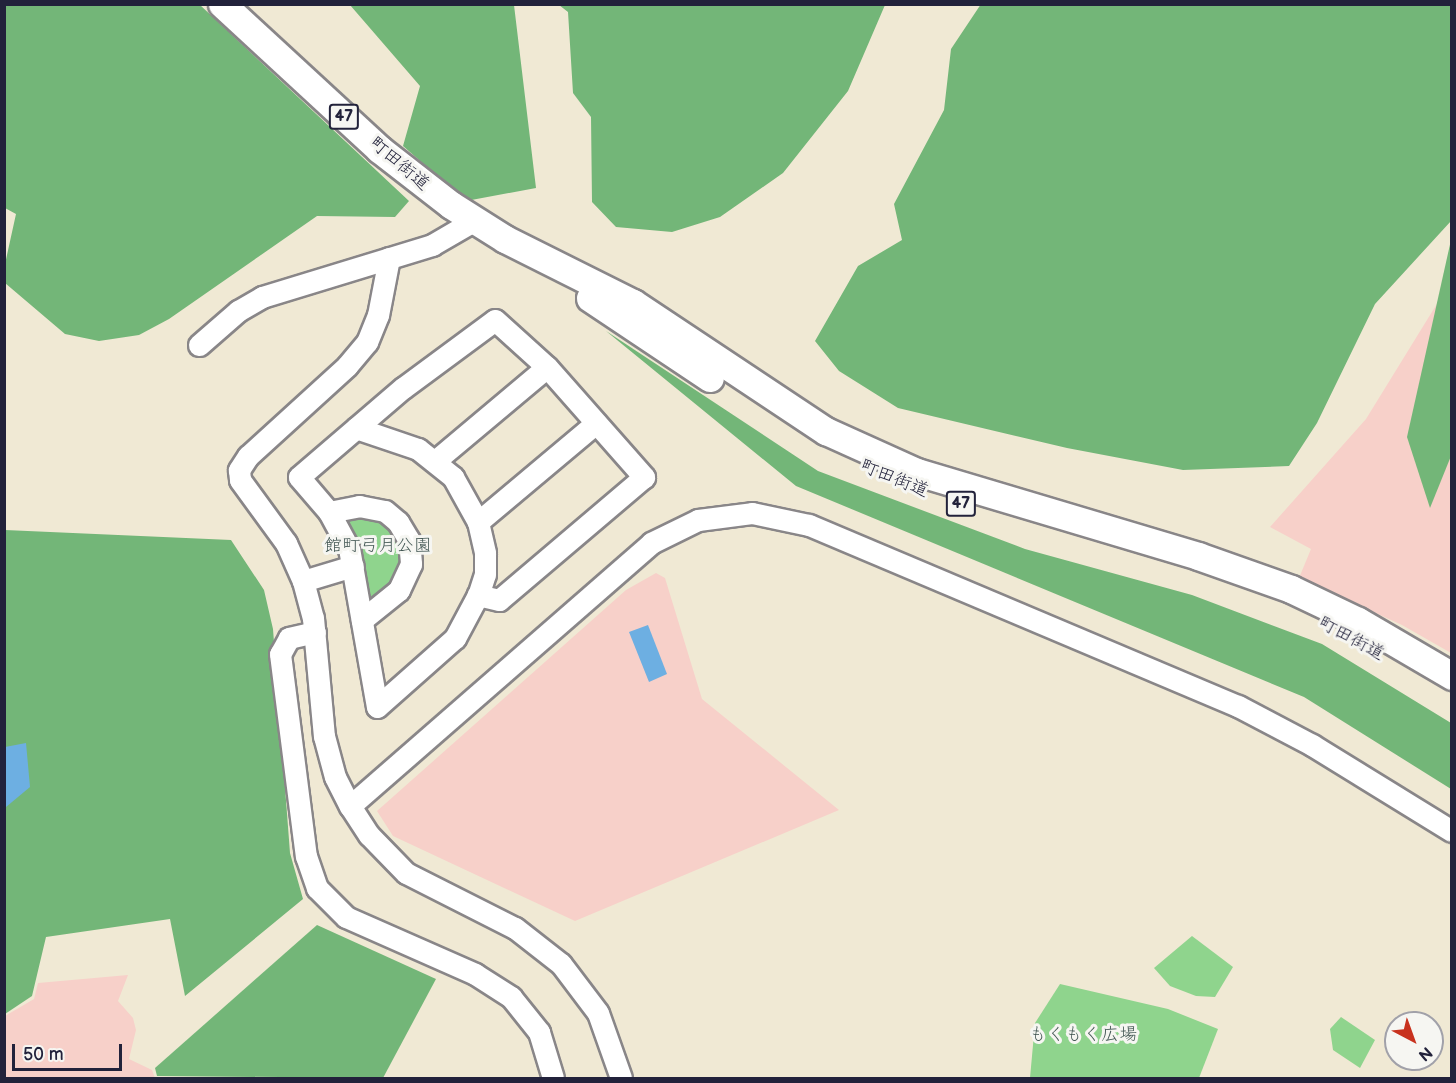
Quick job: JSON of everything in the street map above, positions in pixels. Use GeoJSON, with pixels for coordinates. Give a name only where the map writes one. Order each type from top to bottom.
{"type":"FeatureCollection","features":[{"type":"Feature","properties":{"kind":"main road","name":"町田街道"},"geometry":{"type":"LineString","coordinates":[[222,4],[379,149],[474,220],[505,240],[633,303],[741,387],[887,460],[1013,510],[1240,578],[1341,613],[1452,676]]}},
{"type":"Feature","properties":{"kind":"main road","name":"町田街道"},"geometry":{"type":"LineString","coordinates":[[1240,578],[1357,640],[1452,696]]}},
{"type":"Feature","properties":{"kind":"street"},"geometry":{"type":"LineString","coordinates":[[199,345],[238,311],[262,297],[432,245],[474,220]]}},
{"type":"Feature","properties":{"kind":"street"},"geometry":{"type":"LineString","coordinates":[[389,258],[378,315],[361,350],[248,456],[239,470],[242,485],[281,536],[303,581],[315,632],[324,736],[335,777],[350,806],[369,835],[406,873],[521,931],[561,964],[598,1013],[621,1078]]}},
{"type":"Feature","properties":{"kind":"street"},"geometry":{"type":"LineString","coordinates":[[356,428],[394,439],[435,461],[460,487],[478,522],[485,553],[485,574],[478,595],[455,638],[377,707],[353,566],[341,530],[299,477],[356,428],[495,320],[547,367],[644,477],[499,600],[478,595]]}},
{"type":"Feature","properties":{"kind":"street"},"geometry":{"type":"LineString","coordinates":[[435,461],[547,367]]}},
{"type":"Feature","properties":{"kind":"street"},"geometry":{"type":"LineString","coordinates":[[478,522],[596,423]]}},
{"type":"Feature","properties":{"kind":"street"},"geometry":{"type":"LineString","coordinates":[[329,512],[359,506],[385,511],[404,529],[409,540],[412,553],[406,578],[390,600],[362,620]]}},
{"type":"Feature","properties":{"kind":"street"},"geometry":{"type":"LineString","coordinates":[[350,806],[651,543],[698,520],[752,513],[809,525],[1238,706],[1312,745],[1452,831]]}},
{"type":"Feature","properties":{"kind":"street"},"geometry":{"type":"LineString","coordinates":[[303,581],[353,566]]}},
{"type":"Feature","properties":{"kind":"street"},"geometry":{"type":"LineString","coordinates":[[315,632],[289,638],[280,654],[306,856],[317,888],[346,917],[475,974],[504,991],[533,1023],[547,1052],[553,1078]]}},
{"type":"Feature","properties":{"kind":"shaded area"},"geometry":{"type":"Polygon","coordinates":[[[1451,281],[1451,653],[1402,625],[1299,578],[1311,549],[1270,527],[1366,419],[1451,281]]]}},
{"type":"Feature","properties":{"kind":"shaded area"},"geometry":{"type":"Polygon","coordinates":[[[656,573],[665,578],[702,699],[839,810],[575,921],[393,836],[377,811],[626,590],[656,573]]]}},
{"type":"Feature","properties":{"kind":"shaded area"},"geometry":{"type":"Polygon","coordinates":[[[128,975],[118,1001],[133,1018],[136,1030],[129,1059],[152,1070],[155,1078],[5,1078],[5,1016],[34,999],[38,983],[128,975]]]}},
{"type":"Feature","properties":{"kind":"green space"},"geometry":{"type":"Polygon","coordinates":[[[5,4],[200,5],[409,201],[395,217],[317,216],[169,319],[139,335],[99,341],[65,334],[5,283],[5,264],[16,214],[5,208],[5,4]]]}},
{"type":"Feature","properties":{"kind":"green space"},"geometry":{"type":"Polygon","coordinates":[[[981,4],[1451,5],[1451,221],[1375,304],[1317,423],[1289,466],[1183,470],[1067,448],[898,408],[839,371],[815,341],[858,266],[902,240],[894,204],[944,110],[951,49],[981,4]]]}},
{"type":"Feature","properties":{"kind":"green space"},"geometry":{"type":"Polygon","coordinates":[[[350,5],[514,5],[536,188],[466,201],[403,146],[420,86],[350,5]]]}},
{"type":"Feature","properties":{"kind":"green space"},"geometry":{"type":"Polygon","coordinates":[[[559,5],[885,5],[848,91],[783,173],[720,217],[672,232],[616,227],[592,202],[591,117],[573,93],[568,12],[559,5]]]}},
{"type":"Feature","properties":{"kind":"green space"},"geometry":{"type":"Polygon","coordinates":[[[1451,240],[1451,456],[1430,508],[1407,437],[1451,240]]]}},
{"type":"Feature","properties":{"kind":"green space"},"geometry":{"type":"Polygon","coordinates":[[[606,331],[818,471],[1025,549],[1192,595],[1322,644],[1451,723],[1451,789],[1304,697],[796,486],[606,331]]]}},
{"type":"Feature","properties":{"kind":"green space","name":"館町弓月公園"},"geometry":{"type":"Polygon","coordinates":[[[364,510],[394,526],[404,564],[377,605],[366,600],[342,519],[364,510]]]}},
{"type":"Feature","properties":{"kind":"green space"},"geometry":{"type":"Polygon","coordinates":[[[5,530],[231,540],[264,590],[273,629],[290,853],[303,899],[185,996],[170,919],[46,937],[32,996],[5,1014],[5,530]]]}},
{"type":"Feature","properties":{"kind":"green space"},"geometry":{"type":"Polygon","coordinates":[[[317,925],[436,979],[383,1078],[157,1076],[155,1068],[317,925]]]}},
{"type":"Feature","properties":{"kind":"green space"},"geometry":{"type":"Polygon","coordinates":[[[1192,936],[1233,967],[1215,997],[1196,996],[1170,986],[1154,968],[1192,936]]]}},
{"type":"Feature","properties":{"kind":"green space","name":"もくもく広場"},"geometry":{"type":"Polygon","coordinates":[[[1060,984],[1168,1009],[1218,1029],[1199,1078],[1030,1078],[1035,1023],[1060,984]]]}},
{"type":"Feature","properties":{"kind":"green space"},"geometry":{"type":"Polygon","coordinates":[[[1341,1017],[1375,1040],[1360,1068],[1333,1050],[1330,1029],[1341,1017]]]}},
{"type":"Feature","properties":{"kind":"water"},"geometry":{"type":"Polygon","coordinates":[[[648,625],[667,674],[649,682],[629,632],[648,625]]]}},
{"type":"Feature","properties":{"kind":"water"},"geometry":{"type":"Polygon","coordinates":[[[26,743],[30,787],[6,807],[5,747],[26,743]]]}}]}
